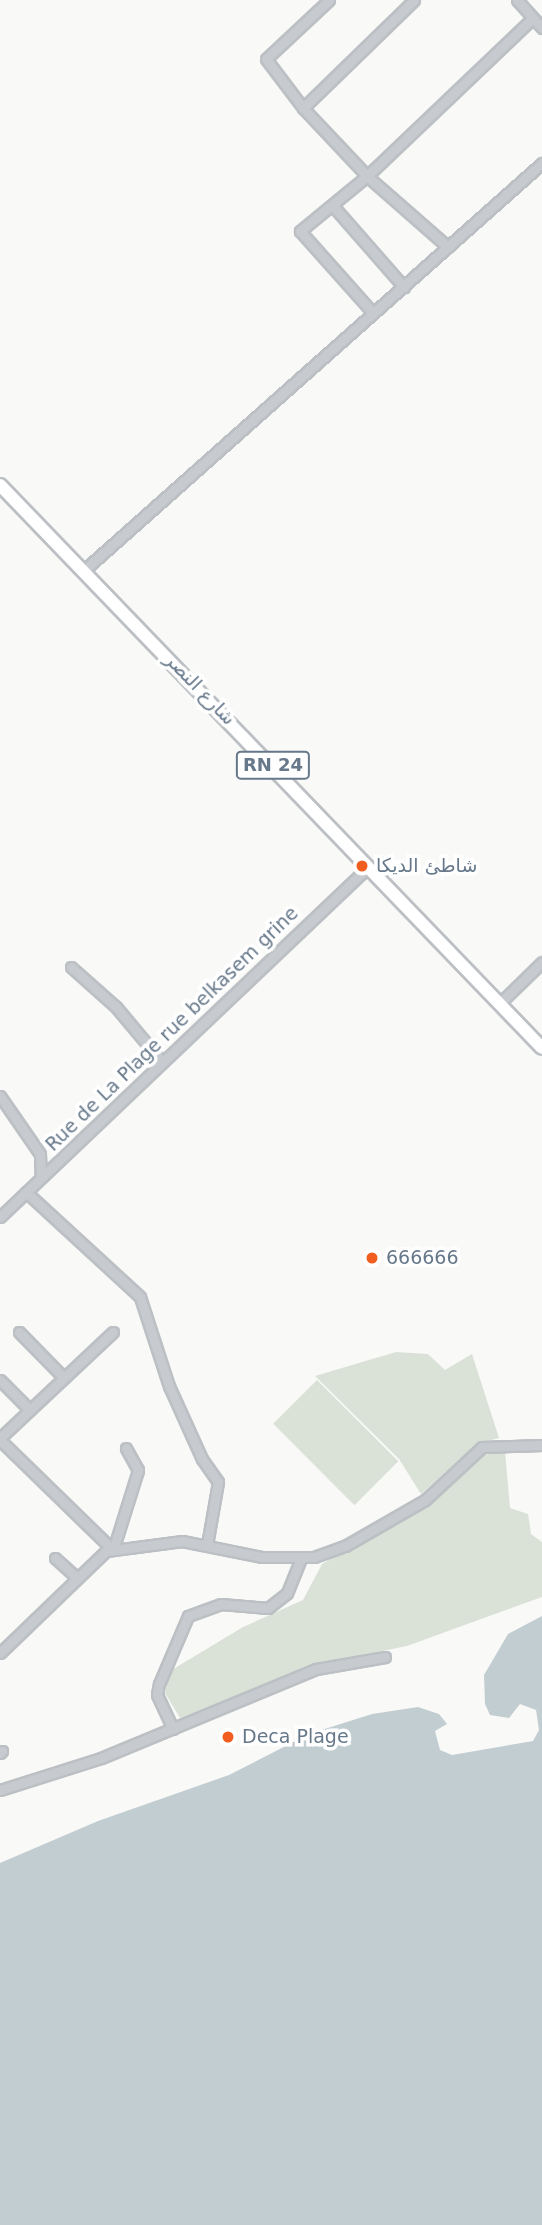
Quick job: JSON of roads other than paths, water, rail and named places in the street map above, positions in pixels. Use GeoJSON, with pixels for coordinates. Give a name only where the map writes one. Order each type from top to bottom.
{"type":"FeatureCollection","features":[{"type":"Feature","properties":{"kind":"main road","name":"شارع النصر"},"geometry":{"type":"LineString","coordinates":[[0,485],[542,1048]]}},
{"type":"Feature","properties":{"kind":"street"},"geometry":{"type":"LineString","coordinates":[[329,0],[266,59],[303,108],[367,176],[448,247]]}},
{"type":"Feature","properties":{"kind":"street"},"geometry":{"type":"LineString","coordinates":[[303,108],[414,0]]}},
{"type":"Feature","properties":{"kind":"street"},"geometry":{"type":"LineString","coordinates":[[517,0],[542,28]]}},
{"type":"Feature","properties":{"kind":"street"},"geometry":{"type":"LineString","coordinates":[[373,313],[300,230],[367,176],[533,18]]}},
{"type":"Feature","properties":{"kind":"street"},"geometry":{"type":"LineString","coordinates":[[83,570],[542,163]]}},
{"type":"Feature","properties":{"kind":"street"},"geometry":{"type":"LineString","coordinates":[[333,206],[404,287]]}},
{"type":"Feature","properties":{"kind":"street","name":"Rue de La Plage rue belkasem grine"},"geometry":{"type":"LineString","coordinates":[[0,1217],[368,867]]}},
{"type":"Feature","properties":{"kind":"street"},"geometry":{"type":"LineString","coordinates":[[499,1004],[542,962]]}},
{"type":"Feature","properties":{"kind":"street"},"geometry":{"type":"LineString","coordinates":[[71,967],[116,1007],[162,1062]]}},
{"type":"Feature","properties":{"kind":"street"},"geometry":{"type":"LineString","coordinates":[[0,1096],[40,1154],[41,1177]]}},
{"type":"Feature","properties":{"kind":"street"},"geometry":{"type":"LineString","coordinates":[[26,1192],[140,1297],[169,1386],[202,1459],[218,1482],[207,1545]]}},
{"type":"Feature","properties":{"kind":"street"},"geometry":{"type":"LineString","coordinates":[[19,1332],[64,1378]]}},
{"type":"Feature","properties":{"kind":"street"},"geometry":{"type":"LineString","coordinates":[[113,1332],[0,1439],[113,1550]]}},
{"type":"Feature","properties":{"kind":"street"},"geometry":{"type":"LineString","coordinates":[[0,1380],[30,1410]]}},
{"type":"Feature","properties":{"kind":"street"},"geometry":{"type":"LineString","coordinates":[[0,1653],[100,1555],[113,1550],[161,1542],[207,1545],[262,1557],[301,1558],[345,1546],[404,1513],[482,1447],[542,1444]]}},
{"type":"Feature","properties":{"kind":"street"},"geometry":{"type":"LineString","coordinates":[[113,1550],[138,1470],[126,1448]]}},
{"type":"Feature","properties":{"kind":"street"},"geometry":{"type":"LineString","coordinates":[[55,1558],[76,1577]]}},
{"type":"Feature","properties":{"kind":"street"},"geometry":{"type":"LineString","coordinates":[[173,1729],[157,1694],[188,1616],[221,1604],[268,1608],[287,1593],[301,1558]]}},
{"type":"Feature","properties":{"kind":"street"},"geometry":{"type":"LineString","coordinates":[[0,1790],[173,1729],[316,1669],[385,1657]]}},
{"type":"Feature","properties":{"kind":"place","name":"شاطئ الديكا"},"geometry":{"type":"Point","coordinates":[362,866]}},
{"type":"Feature","properties":{"kind":"place","name":"666666"},"geometry":{"type":"Point","coordinates":[372,1258]}},
{"type":"Feature","properties":{"kind":"place","name":"Deca Plage"},"geometry":{"type":"Point","coordinates":[228,1737]}}]}
